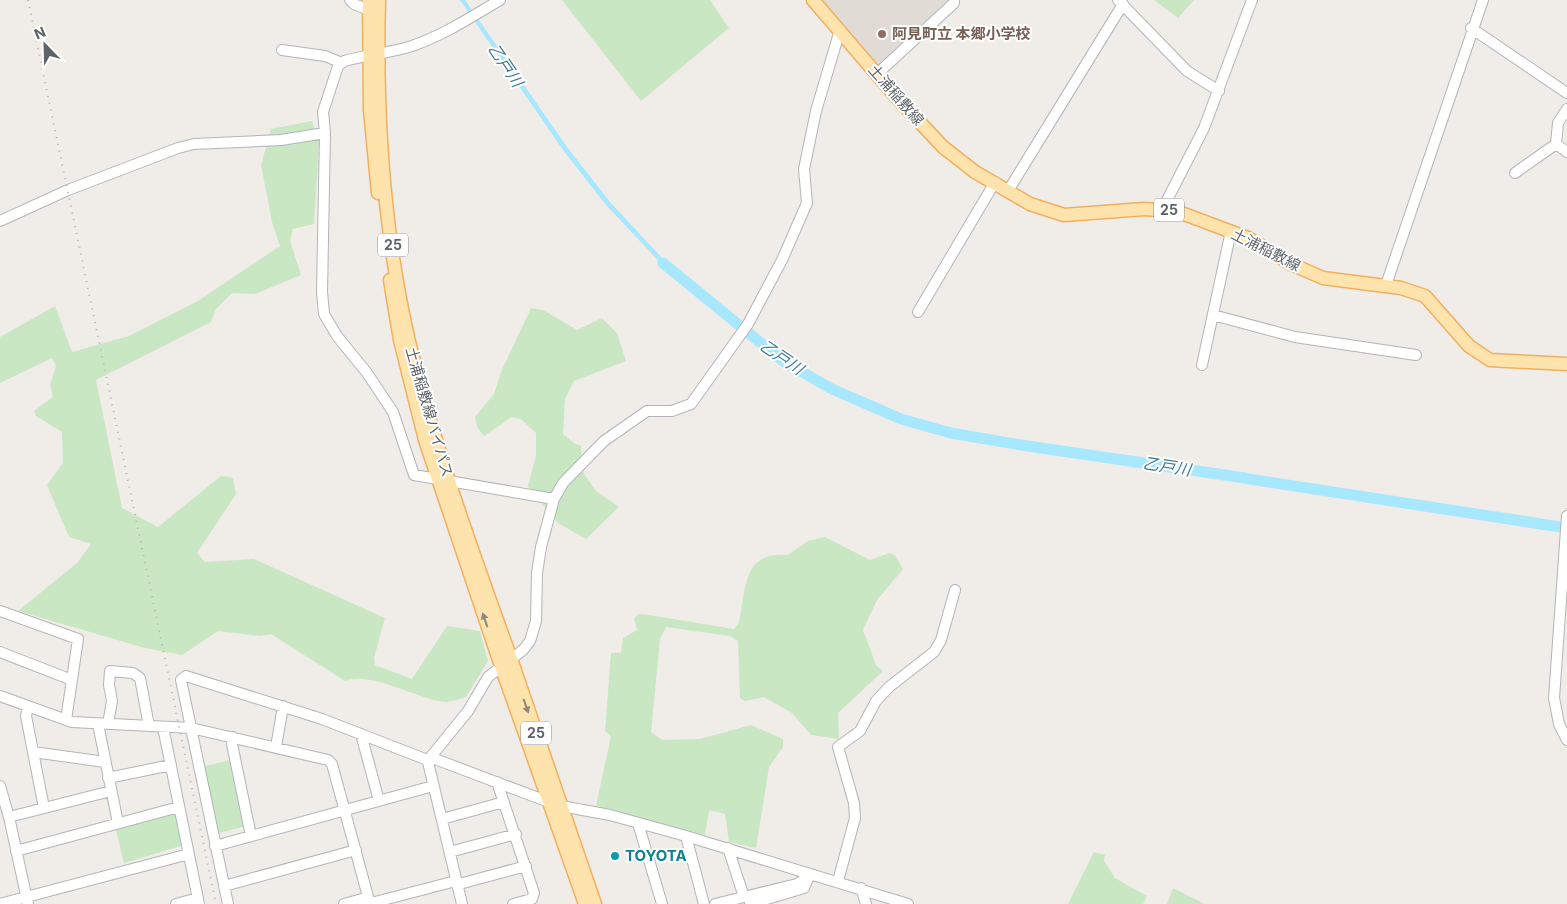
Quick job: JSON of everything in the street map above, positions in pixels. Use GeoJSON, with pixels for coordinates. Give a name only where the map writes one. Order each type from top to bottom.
{"type":"FeatureCollection","features":[{"type":"Feature","properties":{"kind":"main road","name":"土浦稲敷線バイパス"},"geometry":{"type":"LineString","coordinates":[[374,55],[380,0]]}},
{"type":"Feature","properties":{"kind":"main road","name":"土浦稲敷線"},"geometry":{"type":"LineString","coordinates":[[813,0],[943,147],[975,172],[1030,204],[1064,215],[1176,211],[1248,238],[1291,264],[1323,278],[1386,286],[1425,296],[1469,346],[1490,360],[1567,364]]}},
{"type":"Feature","properties":{"kind":"main road","name":"土浦稲敷線バイパス"},"geometry":{"type":"LineString","coordinates":[[369,5],[386,185],[395,261],[408,335],[442,479],[555,804]]}},
{"type":"Feature","properties":{"kind":"main road","name":"25"},"geometry":{"type":"LineString","coordinates":[[555,804],[585,904]]}},
{"type":"Feature","properties":{"kind":"main road","name":"25"},"geometry":{"type":"LineString","coordinates":[[555,804],[595,904]]}},
{"type":"Feature","properties":{"kind":"street"},"geometry":{"type":"LineString","coordinates":[[350,0],[354,4],[369,5]]}},
{"type":"Feature","properties":{"kind":"street"},"geometry":{"type":"LineString","coordinates":[[282,50],[325,56],[342,63],[428,39],[473,17],[500,0]]}},
{"type":"Feature","properties":{"kind":"street"},"geometry":{"type":"LineString","coordinates":[[877,74],[954,3],[954,0]]}},
{"type":"Feature","properties":{"kind":"street"},"geometry":{"type":"LineString","coordinates":[[1162,210],[1204,128],[1252,0]]}},
{"type":"Feature","properties":{"kind":"street"},"geometry":{"type":"LineString","coordinates":[[1386,286],[1483,0]]}},
{"type":"Feature","properties":{"kind":"street"},"geometry":{"type":"LineString","coordinates":[[1008,191],[1120,2],[1188,72],[1219,90]]}},
{"type":"Feature","properties":{"kind":"street"},"geometry":{"type":"LineString","coordinates":[[1472,28],[1567,94]]}},
{"type":"Feature","properties":{"kind":"street"},"geometry":{"type":"LineString","coordinates":[[462,904],[433,786],[429,759],[478,697],[488,677],[526,647],[533,631],[537,608],[537,573],[541,547],[558,490],[571,473],[604,441],[648,411],[672,411],[691,404],[744,330],[782,260],[807,203],[804,169],[816,111],[840,30]]}},
{"type":"Feature","properties":{"kind":"street"},"geometry":{"type":"LineString","coordinates":[[342,63],[333,79],[323,112],[325,133],[322,292],[324,314],[337,336],[367,372],[393,412],[412,473],[419,476],[477,484],[554,499]]}},
{"type":"Feature","properties":{"kind":"street"},"geometry":{"type":"LineString","coordinates":[[1515,173],[1556,144],[1558,123],[1567,109]]}},
{"type":"Feature","properties":{"kind":"street"},"geometry":{"type":"LineString","coordinates":[[0,221],[68,190],[178,148],[194,144],[281,140],[325,133]]}},
{"type":"Feature","properties":{"kind":"street"},"geometry":{"type":"LineString","coordinates":[[1556,144],[1567,152]]}},
{"type":"Feature","properties":{"kind":"street"},"geometry":{"type":"LineString","coordinates":[[918,312],[995,182]]}},
{"type":"Feature","properties":{"kind":"street"},"geometry":{"type":"LineString","coordinates":[[1202,365],[1231,231]]}},
{"type":"Feature","properties":{"kind":"street"},"geometry":{"type":"LineString","coordinates":[[1214,315],[1295,337],[1416,355]]}},
{"type":"Feature","properties":{"kind":"street"},"geometry":{"type":"LineString","coordinates":[[1567,516],[1554,698],[1559,724],[1567,740]]}},
{"type":"Feature","properties":{"kind":"street"},"geometry":{"type":"LineString","coordinates":[[838,881],[855,818],[854,803],[838,747],[860,731],[876,701],[889,687],[934,652],[941,640],[955,590]]}},
{"type":"Feature","properties":{"kind":"street"},"geometry":{"type":"LineString","coordinates":[[0,611],[78,639],[66,720]]}},
{"type":"Feature","properties":{"kind":"street"},"geometry":{"type":"LineString","coordinates":[[0,652],[72,680]]}},
{"type":"Feature","properties":{"kind":"street"},"geometry":{"type":"LineString","coordinates":[[118,823],[105,762],[103,724],[112,701],[109,685],[110,671],[133,673],[140,678],[149,726]]}},
{"type":"Feature","properties":{"kind":"street"},"geometry":{"type":"LineString","coordinates":[[228,904],[181,680],[186,676],[283,706],[555,804],[610,815],[686,836],[861,888],[908,904]]}},
{"type":"Feature","properties":{"kind":"street"},"geometry":{"type":"LineString","coordinates":[[0,696],[66,720],[103,724],[191,728],[328,760],[332,764],[370,903]]}},
{"type":"Feature","properties":{"kind":"street"},"geometry":{"type":"LineString","coordinates":[[28,706],[26,716],[44,808]]}},
{"type":"Feature","properties":{"kind":"street"},"geometry":{"type":"LineString","coordinates":[[276,747],[283,706]]}},
{"type":"Feature","properties":{"kind":"street"},"geometry":{"type":"LineString","coordinates":[[163,727],[199,901],[176,904]]}},
{"type":"Feature","properties":{"kind":"street"},"geometry":{"type":"LineString","coordinates":[[361,734],[379,801]]}},
{"type":"Feature","properties":{"kind":"street"},"geometry":{"type":"LineString","coordinates":[[232,737],[251,836]]}},
{"type":"Feature","properties":{"kind":"street"},"geometry":{"type":"LineString","coordinates":[[33,752],[105,762]]}},
{"type":"Feature","properties":{"kind":"street"},"geometry":{"type":"LineString","coordinates":[[108,778],[171,766]]}},
{"type":"Feature","properties":{"kind":"street"},"geometry":{"type":"LineString","coordinates":[[497,782],[516,834],[534,893],[532,899],[513,904]]}},
{"type":"Feature","properties":{"kind":"street"},"geometry":{"type":"LineString","coordinates":[[0,786],[9,816],[27,901]]}},
{"type":"Feature","properties":{"kind":"street"},"geometry":{"type":"LineString","coordinates":[[215,846],[433,786]]}},
{"type":"Feature","properties":{"kind":"street"},"geometry":{"type":"LineString","coordinates":[[9,816],[111,791]]}},
{"type":"Feature","properties":{"kind":"street"},"geometry":{"type":"LineString","coordinates":[[442,819],[504,802]]}},
{"type":"Feature","properties":{"kind":"street"},"geometry":{"type":"LineString","coordinates":[[16,851],[179,807]]}},
{"type":"Feature","properties":{"kind":"street"},"geometry":{"type":"LineString","coordinates":[[638,823],[662,904]]}},
{"type":"Feature","properties":{"kind":"street"},"geometry":{"type":"LineString","coordinates":[[450,852],[516,834]]}},
{"type":"Feature","properties":{"kind":"street"},"geometry":{"type":"LineString","coordinates":[[686,836],[704,904]]}},
{"type":"Feature","properties":{"kind":"street"},"geometry":{"type":"LineString","coordinates":[[728,848],[747,900]]}},
{"type":"Feature","properties":{"kind":"street"},"geometry":{"type":"LineString","coordinates":[[224,886],[356,850]]}},
{"type":"Feature","properties":{"kind":"street"},"geometry":{"type":"LineString","coordinates":[[0,904],[27,901],[189,854]]}},
{"type":"Feature","properties":{"kind":"street"},"geometry":{"type":"LineString","coordinates":[[344,904],[362,899],[370,903],[375,902],[452,882],[526,866]]}},
{"type":"Feature","properties":{"kind":"street"},"geometry":{"type":"LineString","coordinates":[[715,904],[747,900],[804,888],[809,879],[808,873]]}},
{"type":"Feature","properties":{"kind":"street"},"geometry":{"type":"LineString","coordinates":[[861,888],[866,904]]}},
{"type":"Feature","properties":{"kind":"shaded area","name":"阿見町立 本郷小学校"},"geometry":{"type":"Polygon","coordinates":[[[819,0],[950,0],[881,66],[877,66],[819,0]]]}},
{"type":"Feature","properties":{"kind":"green space"},"geometry":{"type":"Polygon","coordinates":[[[562,0],[710,0],[729,28],[641,101],[562,0]]]}},
{"type":"Feature","properties":{"kind":"green space"},"geometry":{"type":"Polygon","coordinates":[[[1154,0],[1194,0],[1178,18],[1154,0]]]}},
{"type":"Feature","properties":{"kind":"green space"},"geometry":{"type":"Polygon","coordinates":[[[312,121],[319,142],[314,224],[293,229],[290,241],[301,275],[255,294],[232,293],[216,309],[211,322],[96,380],[122,508],[158,527],[221,476],[233,478],[236,494],[197,553],[205,562],[254,559],[385,618],[374,658],[375,665],[412,679],[447,626],[480,631],[488,661],[466,697],[452,701],[447,702],[423,697],[369,679],[345,681],[271,634],[261,636],[218,631],[182,655],[145,648],[18,611],[77,563],[91,544],[69,537],[47,485],[63,463],[62,432],[36,416],[34,411],[53,397],[50,385],[56,366],[52,358],[0,383],[0,337],[55,306],[72,352],[129,336],[198,301],[280,246],[272,222],[261,165],[271,129],[312,121]]]}},
{"type":"Feature","properties":{"kind":"green space"},"geometry":{"type":"Polygon","coordinates":[[[531,308],[543,310],[577,330],[602,318],[617,333],[626,361],[574,381],[565,399],[563,434],[581,446],[582,471],[596,491],[619,507],[586,539],[558,523],[528,486],[536,455],[536,433],[521,419],[512,417],[484,436],[477,427],[475,417],[494,394],[501,372],[531,308]]]}},
{"type":"Feature","properties":{"kind":"green space"},"geometry":{"type":"Polygon","coordinates":[[[825,537],[870,560],[889,553],[895,555],[903,569],[877,600],[863,630],[876,665],[883,671],[838,713],[839,739],[811,735],[792,713],[764,697],[745,701],[740,698],[738,641],[730,636],[666,627],[660,639],[651,732],[662,740],[700,739],[751,725],[783,739],[783,747],[769,767],[756,848],[729,842],[725,814],[709,810],[705,835],[596,806],[611,736],[605,731],[611,653],[621,653],[623,638],[637,630],[634,618],[639,614],[649,615],[734,629],[739,623],[745,585],[754,566],[762,559],[773,555],[788,555],[808,541],[825,537]]]}},
{"type":"Feature","properties":{"kind":"green space"},"geometry":{"type":"Polygon","coordinates":[[[231,760],[246,826],[215,834],[201,767],[231,760]]]}},
{"type":"Feature","properties":{"kind":"green space"},"geometry":{"type":"Polygon","coordinates":[[[176,811],[184,845],[124,863],[115,826],[176,811]]]}},
{"type":"Feature","properties":{"kind":"green space"},"geometry":{"type":"Polygon","coordinates":[[[1094,852],[1105,855],[1104,861],[1115,878],[1147,896],[1143,904],[1068,904],[1094,852]]]}},
{"type":"Feature","properties":{"kind":"green space"},"geometry":{"type":"Polygon","coordinates":[[[1173,888],[1205,904],[1167,904],[1173,888]]]}},
{"type":"Feature","properties":{"kind":"water"},"geometry":{"type":"Polygon","coordinates":[[[460,0],[465,0],[567,147],[610,202],[675,272],[672,275],[606,205],[563,150],[460,0]]]}},
{"type":"Feature","properties":{"kind":"waterway","name":"乙戸川"},"geometry":{"type":"LineString","coordinates":[[663,263],[783,361],[832,389],[901,419],[951,433],[1245,478]]}},
{"type":"Feature","properties":{"kind":"waterway","name":"乙戸川"},"geometry":{"type":"LineString","coordinates":[[1249,479],[1567,528]]}},
{"type":"Feature","properties":{"kind":"railway"},"geometry":{"type":"LineString","coordinates":[[28,0],[216,904]]}},
{"type":"Feature","properties":{"kind":"place","name":"阿見町立 本郷小学校"},"geometry":{"type":"Point","coordinates":[882,34]}},
{"type":"Feature","properties":{"kind":"place","name":"TOYOTA"},"geometry":{"type":"Point","coordinates":[615,856]}}]}
